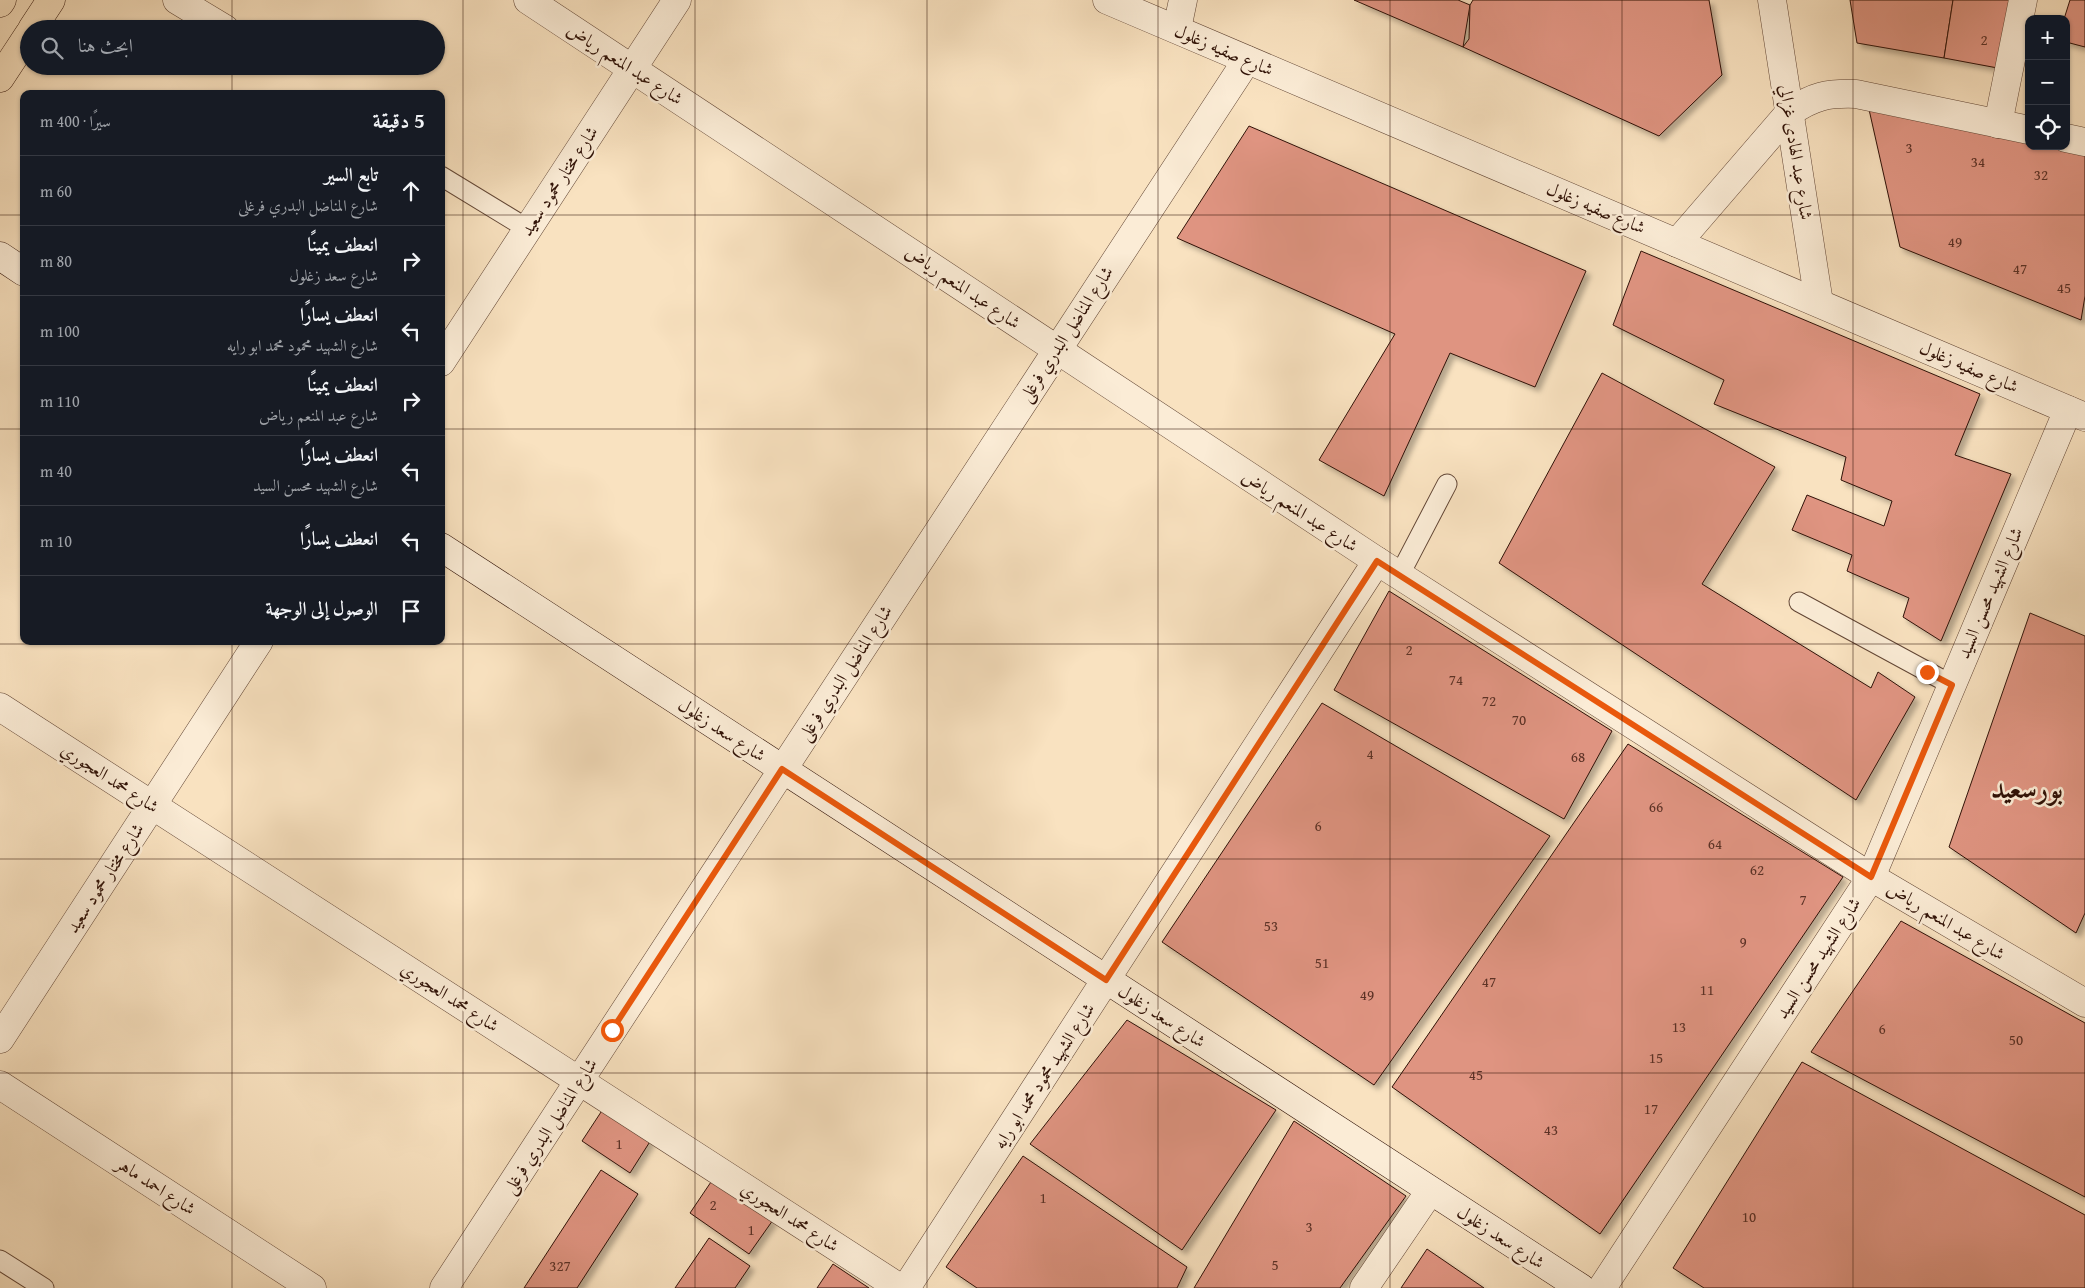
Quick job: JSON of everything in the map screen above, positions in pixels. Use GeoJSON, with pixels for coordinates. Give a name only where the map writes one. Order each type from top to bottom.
{"type":"FeatureCollection","features":[{"type":"Feature","properties":{"kind":"highway"},"geometry":{"type":"LineString","coordinates":[[38,20],[51,0]]}},
{"type":"Feature","properties":{"kind":"highway"},"geometry":{"type":"LineString","coordinates":[[0,78],[20,48]]}},
{"type":"Feature","properties":{"kind":"street"},"geometry":{"type":"LineString","coordinates":[[177,0],[211,20]]}},
{"type":"Feature","properties":{"kind":"street","name":"شارع عبد المنعم رياض"},"geometry":{"type":"LineString","coordinates":[[528,0],[1388,568],[1871,877],[2085,1003]]}},
{"type":"Feature","properties":{"kind":"street","name":"شارع مختار محمود سعيد"},"geometry":{"type":"LineString","coordinates":[[445,356],[677,0]]}},
{"type":"Feature","properties":{"kind":"street","name":"شارع صفيه زغلول"},"geometry":{"type":"LineString","coordinates":[[1107,0],[2076,413]]}},
{"type":"Feature","properties":{"kind":"street"},"geometry":{"type":"LineString","coordinates":[[1177,30],[1183,0]]}},
{"type":"Feature","properties":{"kind":"street","name":"شارع عبد الهادى غزالي"},"geometry":{"type":"LineString","coordinates":[[1772,0],[1819,303]]}},
{"type":"Feature","properties":{"kind":"street"},"geometry":{"type":"LineString","coordinates":[[1998,124],[2024,0]]}},
{"type":"Feature","properties":{"kind":"street","name":"شارع المناضل البدري فرغلى"},"geometry":{"type":"LineString","coordinates":[[444,1288],[1056,349],[1247,60]]}},
{"type":"Feature","properties":{"kind":"street"},"geometry":{"type":"LineString","coordinates":[[1677,243],[1790,112],[1810,99],[1832,93],[1856,94],[2025,129]]}},
{"type":"Feature","properties":{"kind":"street"},"geometry":{"type":"LineString","coordinates":[[2070,139],[2085,142]]}},
{"type":"Feature","properties":{"kind":"street"},"geometry":{"type":"LineString","coordinates":[[0,256],[20,269]]}},
{"type":"Feature","properties":{"kind":"street","name":"شارع الشهيد محسن السيد"},"geometry":{"type":"LineString","coordinates":[[1602,1288],[1871,877],[1952,685],[2076,413]]}},
{"type":"Feature","properties":{"kind":"street","name":"شارع سعد زغلول"},"geometry":{"type":"LineString","coordinates":[[445,550],[1581,1288]]}},
{"type":"Feature","properties":{"kind":"street","name":"شارع الشهيد محمود محمد ابو رايه"},"geometry":{"type":"LineString","coordinates":[[906,1288],[1106,980],[1388,568]]}},
{"type":"Feature","properties":{"kind":"street","name":"شارع مختار محمود سعيد"},"geometry":{"type":"LineString","coordinates":[[0,1039],[256,645]]}},
{"type":"Feature","properties":{"kind":"street","name":"شارع محمد العجوري"},"geometry":{"type":"LineString","coordinates":[[0,707],[900,1288]]}},
{"type":"Feature","properties":{"kind":"street","name":"شارع احمد ماهر"},"geometry":{"type":"LineString","coordinates":[[0,1085],[312,1288]]}},
{"type":"Feature","properties":{"kind":"street"},"geometry":{"type":"LineString","coordinates":[[1364,1288],[1430,1191]]}},
{"type":"Feature","properties":{"kind":"lane"},"geometry":{"type":"LineString","coordinates":[[445,178],[528,229]]}},
{"type":"Feature","properties":{"kind":"lane"},"geometry":{"type":"LineString","coordinates":[[1388,568],[1446,484]]}},
{"type":"Feature","properties":{"kind":"lane"},"geometry":{"type":"LineString","coordinates":[[1799,602],[1952,685]]}},
{"type":"Feature","properties":{"kind":"lane"},"geometry":{"type":"LineString","coordinates":[[0,1260],[44,1288]]}},
{"type":"Feature","properties":{"kind":"building"},"geometry":{"type":"Polygon","coordinates":[[[1354,0],[1458,0],[1470,5],[1463,47],[1354,0]]]}},
{"type":"Feature","properties":{"kind":"building"},"geometry":{"type":"Polygon","coordinates":[[[1473,0],[1709,0],[1722,75],[1659,136],[1463,47],[1469,39],[1470,5],[1473,0]]]}},
{"type":"Feature","properties":{"kind":"building"},"geometry":{"type":"Polygon","coordinates":[[[1850,0],[1953,0],[1944,58],[1857,43],[1850,0]]]}},
{"type":"Feature","properties":{"kind":"building"},"geometry":{"type":"Polygon","coordinates":[[[1953,0],[2016,0],[2003,69],[1944,58],[1953,0]]]}},
{"type":"Feature","properties":{"kind":"building"},"geometry":{"type":"Polygon","coordinates":[[[2070,0],[2085,0],[2085,47],[2070,43],[2070,15],[2065,15],[2070,0]]]}},
{"type":"Feature","properties":{"kind":"building"},"geometry":{"type":"Polygon","coordinates":[[[1868,105],[2025,137],[2025,150],[2070,150],[2070,147],[2085,149],[2085,296],[2081,320],[1900,247],[1868,105]]]}},
{"type":"Feature","properties":{"kind":"building"},"geometry":{"type":"Polygon","coordinates":[[[1249,126],[1586,271],[1535,387],[1450,353],[1384,496],[1319,460],[1395,334],[1177,238],[1249,126]]]}},
{"type":"Feature","properties":{"kind":"building"},"geometry":{"type":"Polygon","coordinates":[[[1641,251],[1980,394],[1955,455],[2011,474],[1941,641],[1903,617],[1909,598],[1847,571],[1852,555],[1792,530],[1807,495],[1884,526],[1892,501],[1841,480],[1846,457],[1714,404],[1724,380],[1613,325],[1641,251]]]}},
{"type":"Feature","properties":{"kind":"building"},"geometry":{"type":"Polygon","coordinates":[[[1602,373],[1775,467],[1702,584],[1871,688],[1878,672],[1915,697],[1856,800],[1499,563],[1602,373]]]}},
{"type":"Feature","properties":{"kind":"building"},"geometry":{"type":"Polygon","coordinates":[[[1389,591],[1612,731],[1564,819],[1334,690],[1389,591]]]}},
{"type":"Feature","properties":{"kind":"building"},"geometry":{"type":"Polygon","coordinates":[[[2030,613],[2085,636],[2085,913],[2076,933],[1949,847],[2030,613]]]}},
{"type":"Feature","properties":{"kind":"building"},"geometry":{"type":"Polygon","coordinates":[[[1322,703],[1550,836],[1374,1085],[1162,942],[1322,703]]]}},
{"type":"Feature","properties":{"kind":"building"},"geometry":{"type":"Polygon","coordinates":[[[1628,744],[1843,877],[1600,1234],[1392,1087],[1628,744]]]}},
{"type":"Feature","properties":{"kind":"building"},"geometry":{"type":"Polygon","coordinates":[[[1901,921],[2085,1023],[2085,1197],[1811,1052],[1901,921]]]}},
{"type":"Feature","properties":{"kind":"building"},"geometry":{"type":"Polygon","coordinates":[[[1127,1020],[1276,1110],[1182,1250],[1030,1144],[1127,1020]]]}},
{"type":"Feature","properties":{"kind":"building"},"geometry":{"type":"Polygon","coordinates":[[[1802,1062],[2085,1215],[2085,1288],[1704,1288],[1673,1268],[1802,1062]]]}},
{"type":"Feature","properties":{"kind":"building"},"geometry":{"type":"Polygon","coordinates":[[[603,1109],[651,1140],[630,1173],[582,1141],[603,1109]]]}},
{"type":"Feature","properties":{"kind":"building"},"geometry":{"type":"Polygon","coordinates":[[[1294,1121],[1406,1196],[1340,1288],[1194,1288],[1294,1121]]]}},
{"type":"Feature","properties":{"kind":"building"},"geometry":{"type":"Polygon","coordinates":[[[1023,1156],[1187,1267],[1177,1288],[977,1288],[946,1267],[1023,1156]]]}},
{"type":"Feature","properties":{"kind":"building"},"geometry":{"type":"Polygon","coordinates":[[[601,1170],[638,1194],[577,1288],[524,1288],[601,1170]]]}},
{"type":"Feature","properties":{"kind":"building"},"geometry":{"type":"Polygon","coordinates":[[[713,1179],[773,1220],[749,1254],[690,1213],[713,1179]]]}},
{"type":"Feature","properties":{"kind":"building"},"geometry":{"type":"Polygon","coordinates":[[[709,1238],[750,1266],[735,1288],[675,1288],[709,1238]]]}},
{"type":"Feature","properties":{"kind":"building"},"geometry":{"type":"Polygon","coordinates":[[[1427,1249],[1484,1288],[1401,1288],[1427,1249]]]}},
{"type":"Feature","properties":{"kind":"building"},"geometry":{"type":"Polygon","coordinates":[[[833,1264],[869,1288],[817,1288],[833,1264]]]}},
{"type":"Feature","properties":{"kind":"district","name":"بورسعيد"},"geometry":{"type":"Point","coordinates":[2027,788]}},
{"type":"Feature","properties":{"kind":"route"},"geometry":{"type":"LineString","coordinates":[[612,1030],[782,769],[1106,980],[1377,561],[1871,877],[1952,685],[1927,672]]}}]}
